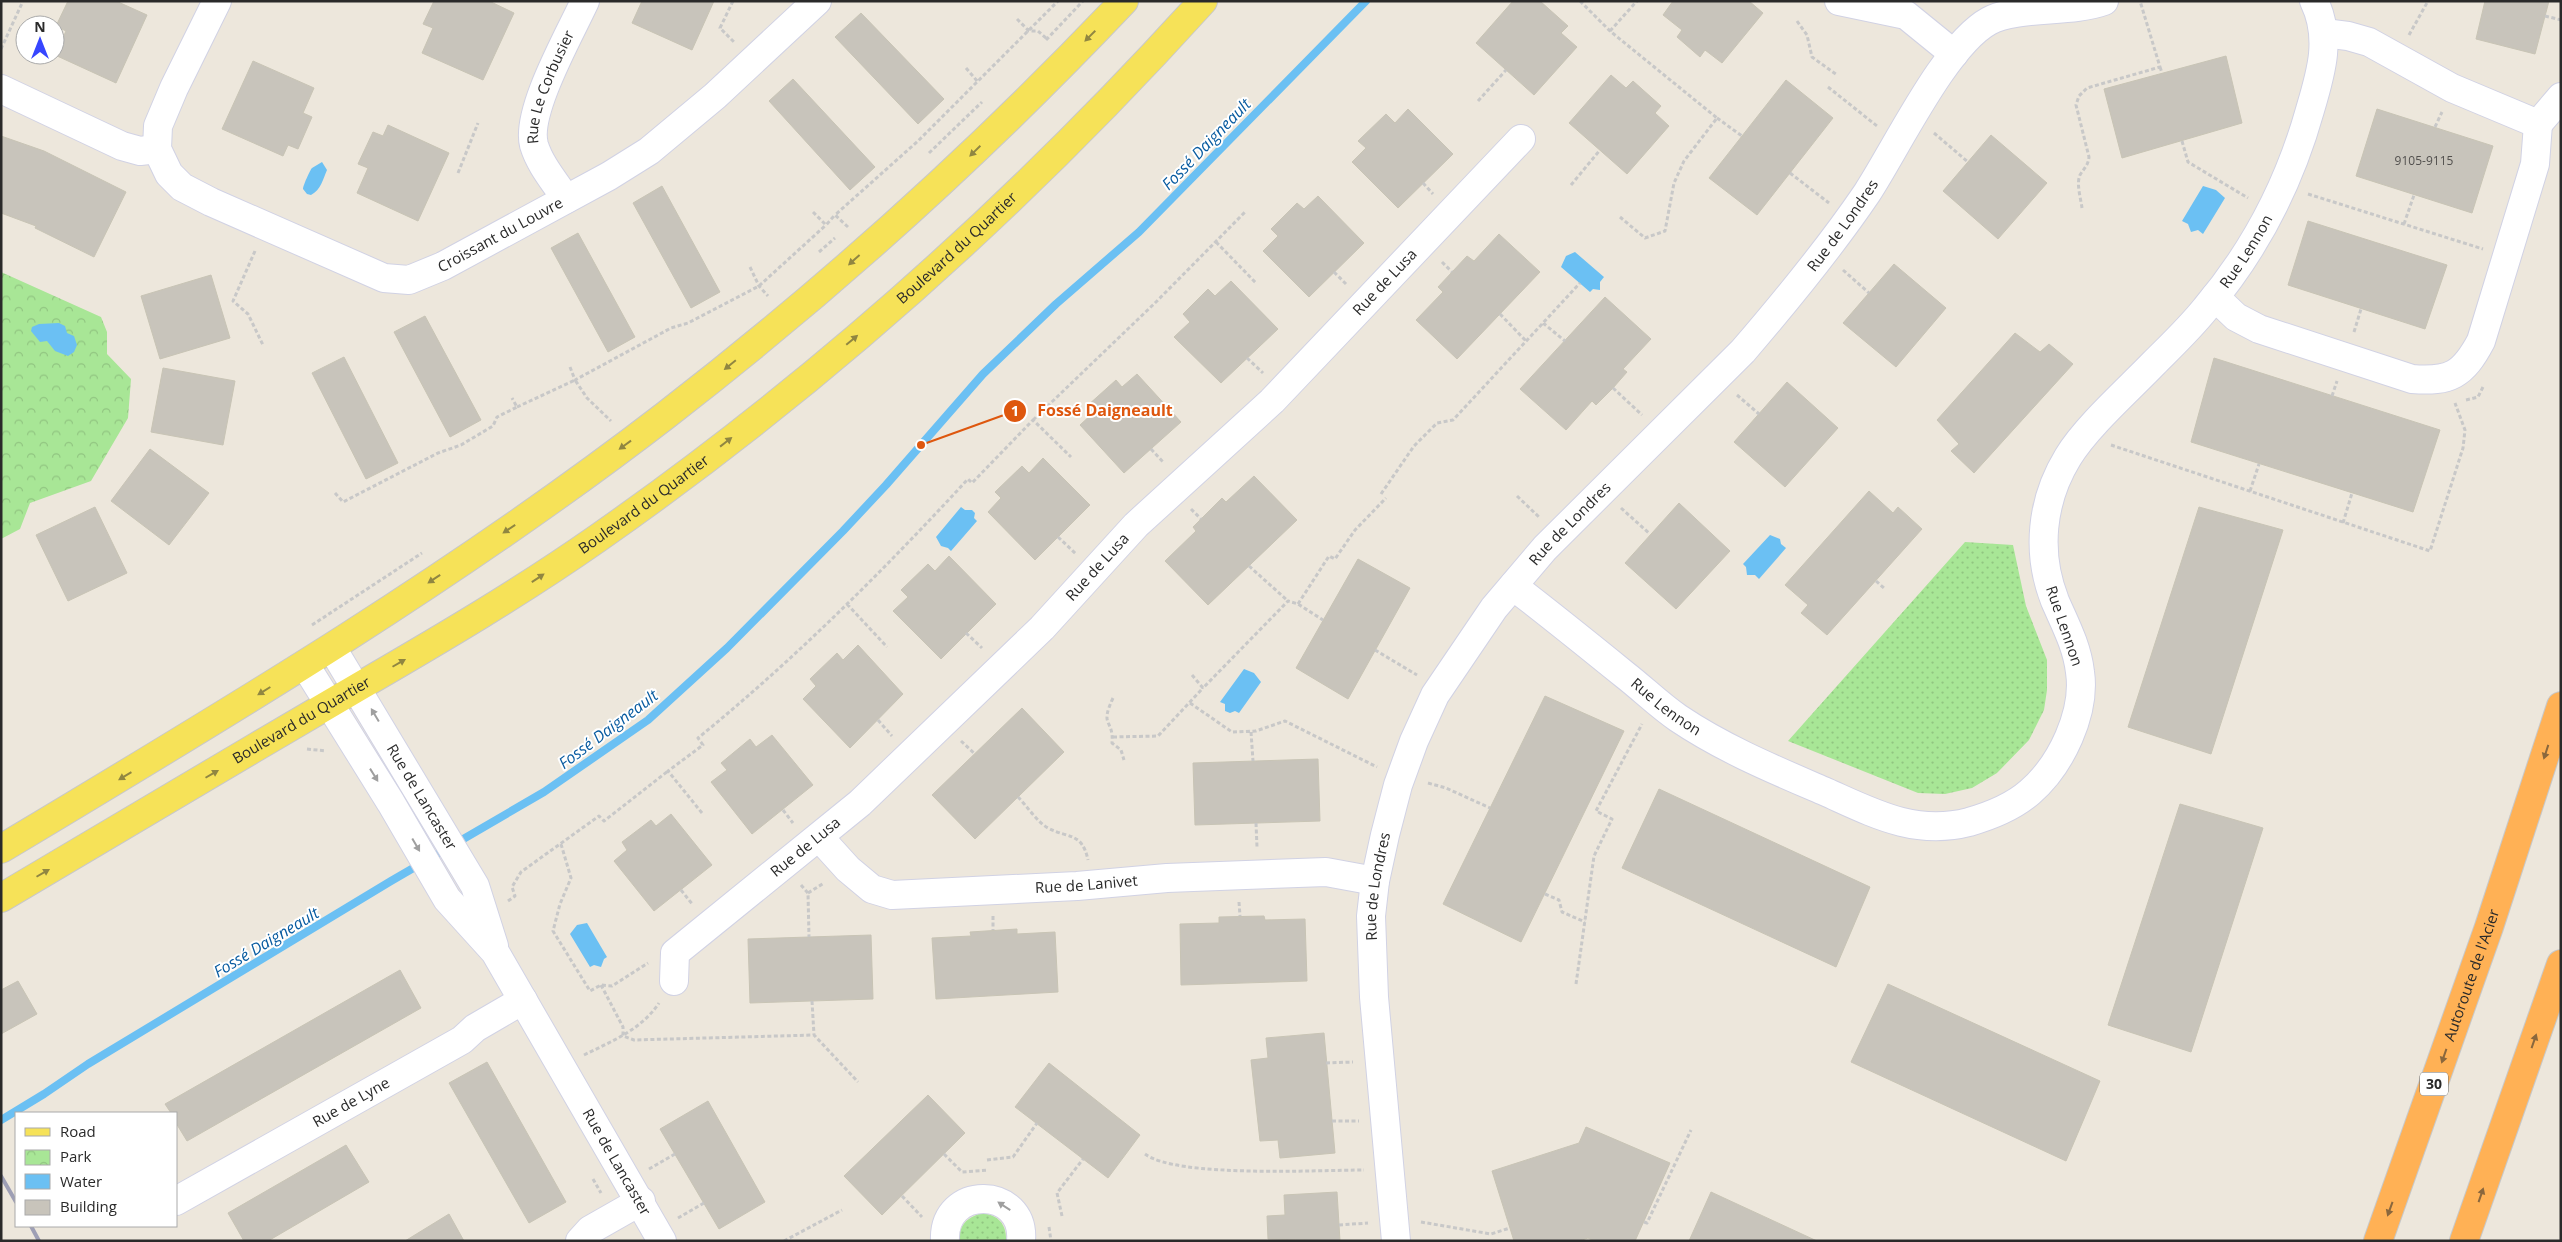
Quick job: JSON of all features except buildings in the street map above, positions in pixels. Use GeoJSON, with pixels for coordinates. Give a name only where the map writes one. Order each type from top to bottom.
{"type":"FeatureCollection","features":[{"type":"Feature","properties":{"kind":"highway","name":"Autoroute de l'Acier"},"geometry":{"type":"LineString","coordinates":[[2378,1241],[2486,936],[2561,706]]}},
{"type":"Feature","properties":{"kind":"highway"},"geometry":{"type":"LineString","coordinates":[[2464,1241],[2561,964]]}},
{"type":"Feature","properties":{"kind":"main road"},"geometry":{"type":"LineString","coordinates":[[1,849],[108,787],[332,648],[559,494],[664,416],[794,313],[967,158],[1124,1]]}},
{"type":"Feature","properties":{"kind":"main road","name":"Boulevard du Quartier"},"geometry":{"type":"LineString","coordinates":[[1,898],[481,614],[597,538],[769,408],[882,314],[1007,201],[1121,90],[1204,1]]}},
{"type":"Feature","properties":{"kind":"street","name":"Croissant du Louvre"},"geometry":{"type":"LineString","coordinates":[[217,1],[158,126],[157,149],[169,174],[182,187],[275,231],[393,280],[409,280],[443,266],[609,176],[661,142],[818,1]]}},
{"type":"Feature","properties":{"kind":"street","name":"Rue Le Corbusier"},"geometry":{"type":"LineString","coordinates":[[566,199],[538,154],[533,138],[533,124],[545,89],[585,1]]}},
{"type":"Feature","properties":{"kind":"street"},"geometry":{"type":"LineString","coordinates":[[1839,1],[1906,15],[1954,54]]}},
{"type":"Feature","properties":{"kind":"street","name":"Rue de Londres"},"geometry":{"type":"LineString","coordinates":[[1396,1241],[1374,997],[1371,916],[1375,881],[1398,786],[1414,741],[1435,694],[1494,608],[1546,548],[1743,352],[1824,253],[1868,192],[1954,54],[1973,32],[1990,20],[2007,15],[2060,10],[2104,1]]}},
{"type":"Feature","properties":{"kind":"street","name":"Rue Lennon"},"geometry":{"type":"LineString","coordinates":[[1513,586],[1676,716],[1718,743],[1888,820],[1930,827],[1967,822],[2000,812],[2030,792],[2054,765],[2070,732],[2080,703],[2081,673],[2074,645],[2053,596],[2044,564],[2042,528],[2052,490],[2068,455],[2215,297],[2262,229],[2285,184],[2318,82],[2325,49],[2323,18],[2314,1]]}},
{"type":"Feature","properties":{"kind":"street"},"geometry":{"type":"LineString","coordinates":[[2324,33],[2348,36],[2369,42],[2452,88],[2538,124]]}},
{"type":"Feature","properties":{"kind":"street"},"geometry":{"type":"LineString","coordinates":[[1,89],[122,146],[140,151],[157,149]]}},
{"type":"Feature","properties":{"kind":"street"},"geometry":{"type":"LineString","coordinates":[[2215,297],[2236,316],[2259,330],[2412,380],[2435,381],[2453,375],[2470,362],[2481,341],[2535,164],[2538,124],[2561,97]]}},
{"type":"Feature","properties":{"kind":"street","name":"Rue de Lusa"},"geometry":{"type":"LineString","coordinates":[[674,981],[674,953],[860,803],[1042,628],[1136,525],[1272,401],[1404,265],[1521,139]]}},
{"type":"Feature","properties":{"kind":"street","name":"Rue de Lancaster"},"geometry":{"type":"LineString","coordinates":[[332,648],[476,886],[496,952],[523,1000],[641,1201],[669,1230]]}},
{"type":"Feature","properties":{"kind":"street","name":"Rue de Lancaster"},"geometry":{"type":"LineString","coordinates":[[305,665],[391,803],[447,899],[485,911]]}},
{"type":"Feature","properties":{"kind":"street","name":"Rue de Lanivet"},"geometry":{"type":"LineString","coordinates":[[819,837],[848,869],[872,889],[892,894],[1092,885],[1167,878],[1326,872],[1375,881]]}},
{"type":"Feature","properties":{"kind":"street","name":"Rue de Lyne"},"geometry":{"type":"LineString","coordinates":[[178,1200],[462,1040],[475,1028],[523,1000]]}},
{"type":"Feature","properties":{"kind":"street"},"geometry":{"type":"LineString","coordinates":[[945,1241],[946,1226],[956,1209],[970,1200],[985,1198],[1004,1204],[1014,1214],[1020,1227],[1021,1241]]}},
{"type":"Feature","properties":{"kind":"street"},"geometry":{"type":"LineString","coordinates":[[580,1241],[590,1230],[641,1201]]}},
{"type":"Feature","properties":{"kind":"path"},"geometry":{"type":"LineString","coordinates":[[1,48],[23,1]]}},
{"type":"Feature","properties":{"kind":"path"},"geometry":{"type":"LineString","coordinates":[[733,1],[720,28],[740,49]]}},
{"type":"Feature","properties":{"kind":"path"},"geometry":{"type":"LineString","coordinates":[[335,493],[344,502],[438,453],[462,445],[493,426],[497,417],[575,380],[671,328],[688,323],[759,286],[918,141],[1058,1]]}},
{"type":"Feature","properties":{"kind":"path"},"geometry":{"type":"LineString","coordinates":[[1040,46],[1083,1]]}},
{"type":"Feature","properties":{"kind":"path"},"geometry":{"type":"LineString","coordinates":[[1580,1],[1610,31],[1742,136]]}},
{"type":"Feature","properties":{"kind":"path"},"geometry":{"type":"LineString","coordinates":[[1610,31],[1637,1]]}},
{"type":"Feature","properties":{"kind":"path"},"geometry":{"type":"LineString","coordinates":[[2140,1],[2162,74]]}},
{"type":"Feature","properties":{"kind":"path"},"geometry":{"type":"LineString","coordinates":[[2395,57],[2428,1]]}},
{"type":"Feature","properties":{"kind":"path"},"geometry":{"type":"LineString","coordinates":[[2545,16],[2561,20]]}},
{"type":"Feature","properties":{"kind":"path"},"geometry":{"type":"LineString","coordinates":[[1017,19],[1029,31],[1038,31],[1047,39]]}},
{"type":"Feature","properties":{"kind":"path"},"geometry":{"type":"LineString","coordinates":[[1797,21],[1807,35],[1812,57],[1837,75]]}},
{"type":"Feature","properties":{"kind":"path"},"geometry":{"type":"LineString","coordinates":[[2082,208],[2078,185],[2080,176],[2088,165],[2089,157],[2076,105],[2079,96],[2087,88],[2160,66]]}},
{"type":"Feature","properties":{"kind":"path"},"geometry":{"type":"LineString","coordinates":[[966,68],[978,82]]}},
{"type":"Feature","properties":{"kind":"path"},"geometry":{"type":"LineString","coordinates":[[1478,102],[1506,70]]}},
{"type":"Feature","properties":{"kind":"path"},"geometry":{"type":"LineString","coordinates":[[1828,87],[1879,128]]}},
{"type":"Feature","properties":{"kind":"path"},"geometry":{"type":"LineString","coordinates":[[927,155],[988,98]]}},
{"type":"Feature","properties":{"kind":"path"},"geometry":{"type":"LineString","coordinates":[[1914,116],[1968,162]]}},
{"type":"Feature","properties":{"kind":"path"},"geometry":{"type":"LineString","coordinates":[[1620,217],[1645,238],[1665,231],[1674,183],[1684,161],[1717,118]]}},
{"type":"Feature","properties":{"kind":"path"},"geometry":{"type":"LineString","coordinates":[[458,173],[478,123]]}},
{"type":"Feature","properties":{"kind":"path"},"geometry":{"type":"LineString","coordinates":[[2182,141],[2188,162],[2254,202]]}},
{"type":"Feature","properties":{"kind":"path"},"geometry":{"type":"LineString","coordinates":[[1571,185],[1600,150]]}},
{"type":"Feature","properties":{"kind":"path"},"geometry":{"type":"LineString","coordinates":[[1790,173],[1830,204]]}},
{"type":"Feature","properties":{"kind":"path"},"geometry":{"type":"LineString","coordinates":[[2285,184],[2311,195],[2507,257]]}},
{"type":"Feature","properties":{"kind":"path"},"geometry":{"type":"LineString","coordinates":[[2404,224],[2414,194]]}},
{"type":"Feature","properties":{"kind":"path"},"geometry":{"type":"LineString","coordinates":[[485,911],[515,896],[512,887],[521,872],[599,816],[604,821],[703,745],[698,738],[759,688],[847,604],[968,480],[972,483],[1033,420],[1246,211]]}},
{"type":"Feature","properties":{"kind":"path"},"geometry":{"type":"LineString","coordinates":[[813,212],[826,225]]}},
{"type":"Feature","properties":{"kind":"path"},"geometry":{"type":"LineString","coordinates":[[835,215],[848,227]]}},
{"type":"Feature","properties":{"kind":"path"},"geometry":{"type":"LineString","coordinates":[[812,258],[855,220]]}},
{"type":"Feature","properties":{"kind":"path"},"geometry":{"type":"LineString","coordinates":[[1216,242],[1256,283]]}},
{"type":"Feature","properties":{"kind":"path"},"geometry":{"type":"LineString","coordinates":[[256,250],[233,301],[248,314],[263,345]]}},
{"type":"Feature","properties":{"kind":"path"},"geometry":{"type":"LineString","coordinates":[[1824,253],[1869,293]]}},
{"type":"Feature","properties":{"kind":"path"},"geometry":{"type":"LineString","coordinates":[[750,267],[759,286],[768,296]]}},
{"type":"Feature","properties":{"kind":"path"},"geometry":{"type":"LineString","coordinates":[[1381,494],[1414,446],[1437,423],[1453,420],[1580,283]]}},
{"type":"Feature","properties":{"kind":"path"},"geometry":{"type":"LineString","coordinates":[[761,302],[776,290]]}},
{"type":"Feature","properties":{"kind":"path"},"geometry":{"type":"LineString","coordinates":[[1500,314],[1526,341]]}},
{"type":"Feature","properties":{"kind":"path"},"geometry":{"type":"LineString","coordinates":[[1543,323],[1565,341]]}},
{"type":"Feature","properties":{"kind":"path"},"geometry":{"type":"LineString","coordinates":[[2085,436],[2430,551],[2464,448],[2465,430],[2455,402],[2478,397],[2488,375],[2470,362]]}},
{"type":"Feature","properties":{"kind":"path"},"geometry":{"type":"LineString","coordinates":[[570,367],[575,380],[587,398],[611,421]]}},
{"type":"Feature","properties":{"kind":"path"},"geometry":{"type":"LineString","coordinates":[[2332,396],[2339,376]]}},
{"type":"Feature","properties":{"kind":"path"},"geometry":{"type":"LineString","coordinates":[[1612,388],[1644,416]]}},
{"type":"Feature","properties":{"kind":"path"},"geometry":{"type":"LineString","coordinates":[[512,398],[517,407]]}},
{"type":"Feature","properties":{"kind":"path"},"geometry":{"type":"LineString","coordinates":[[603,427],[618,416]]}},
{"type":"Feature","properties":{"kind":"path"},"geometry":{"type":"LineString","coordinates":[[1033,420],[1071,457]]}},
{"type":"Feature","properties":{"kind":"path"},"geometry":{"type":"LineString","coordinates":[[2250,491],[2259,464]]}},
{"type":"Feature","properties":{"kind":"path"},"geometry":{"type":"LineString","coordinates":[[1603,491],[1650,534]]}},
{"type":"Feature","properties":{"kind":"path"},"geometry":{"type":"LineString","coordinates":[[2343,522],[2352,493]]}},
{"type":"Feature","properties":{"kind":"path"},"geometry":{"type":"LineString","coordinates":[[1517,496],[1541,519]]}},
{"type":"Feature","properties":{"kind":"path"},"geometry":{"type":"LineString","coordinates":[[1298,604],[1329,556],[1335,559],[1355,530],[1386,498]]}},
{"type":"Feature","properties":{"kind":"path"},"geometry":{"type":"LineString","coordinates":[[306,628],[428,550]]}},
{"type":"Feature","properties":{"kind":"path"},"geometry":{"type":"LineString","coordinates":[[1249,566],[1288,601],[1298,604],[1323,620]]}},
{"type":"Feature","properties":{"kind":"path"},"geometry":{"type":"LineString","coordinates":[[1876,581],[1885,589]]}},
{"type":"Feature","properties":{"kind":"path"},"geometry":{"type":"LineString","coordinates":[[1113,737],[1158,736],[1288,601]]}},
{"type":"Feature","properties":{"kind":"path"},"geometry":{"type":"LineString","coordinates":[[847,604],[887,647]]}},
{"type":"Feature","properties":{"kind":"path"},"geometry":{"type":"LineString","coordinates":[[1375,650],[1420,677]]}},
{"type":"Feature","properties":{"kind":"path"},"geometry":{"type":"LineString","coordinates":[[1192,675],[1203,688]]}},
{"type":"Feature","properties":{"kind":"path"},"geometry":{"type":"LineString","coordinates":[[1113,698],[1106,714],[1106,721],[1113,732],[1112,743],[1121,750],[1124,760]]}},
{"type":"Feature","properties":{"kind":"path"},"geometry":{"type":"LineString","coordinates":[[1576,984],[1594,856],[1612,819],[1596,811],[1655,699]]}},
{"type":"Feature","properties":{"kind":"path"},"geometry":{"type":"LineString","coordinates":[[1190,703],[1232,732],[1251,732],[1285,721],[1380,769]]}},
{"type":"Feature","properties":{"kind":"path"},"geometry":{"type":"LineString","coordinates":[[1251,732],[1253,761]]}},
{"type":"Feature","properties":{"kind":"path"},"geometry":{"type":"LineString","coordinates":[[668,771],[702,813]]}},
{"type":"Feature","properties":{"kind":"path"},"geometry":{"type":"LineString","coordinates":[[1424,782],[1446,788],[1490,808]]}},
{"type":"Feature","properties":{"kind":"path"},"geometry":{"type":"LineString","coordinates":[[1018,797],[1047,828],[1080,840],[1085,848],[1092,885]]}},
{"type":"Feature","properties":{"kind":"path"},"geometry":{"type":"LineString","coordinates":[[561,844],[571,878],[560,904],[552,931],[590,992],[601,986],[612,986],[649,962]]}},
{"type":"Feature","properties":{"kind":"path"},"geometry":{"type":"LineString","coordinates":[[784,865],[808,893],[809,937]]}},
{"type":"Feature","properties":{"kind":"path"},"geometry":{"type":"LineString","coordinates":[[1545,894],[1560,900],[1562,912],[1585,922]]}},
{"type":"Feature","properties":{"kind":"path"},"geometry":{"type":"LineString","coordinates":[[583,1056],[623,1036],[649,1019],[674,981]]}},
{"type":"Feature","properties":{"kind":"path"},"geometry":{"type":"LineString","coordinates":[[601,986],[623,1027],[623,1036]]}},
{"type":"Feature","properties":{"kind":"path"},"geometry":{"type":"LineString","coordinates":[[812,1001],[814,1036],[858,1082]]}},
{"type":"Feature","properties":{"kind":"path"},"geometry":{"type":"LineString","coordinates":[[623,1036],[634,1040],[814,1036]]}},
{"type":"Feature","properties":{"kind":"path"},"geometry":{"type":"LineString","coordinates":[[1326,1063],[1356,1062]]}},
{"type":"Feature","properties":{"kind":"path"},"geometry":{"type":"LineString","coordinates":[[1332,1121],[1362,1121]]}},
{"type":"Feature","properties":{"kind":"path"},"geometry":{"type":"LineString","coordinates":[[987,1160],[1013,1157],[1036,1123]]}},
{"type":"Feature","properties":{"kind":"path"},"geometry":{"type":"LineString","coordinates":[[1644,1222],[1647,1223],[1691,1130]]}},
{"type":"Feature","properties":{"kind":"path"},"geometry":{"type":"LineString","coordinates":[[648,1170],[674,1154]]}},
{"type":"Feature","properties":{"kind":"path"},"geometry":{"type":"LineString","coordinates":[[944,1154],[962,1172],[988,1170]]}},
{"type":"Feature","properties":{"kind":"path"},"geometry":{"type":"LineString","coordinates":[[1145,1154],[1154,1160],[1179,1166],[1220,1170],[1366,1170]]}},
{"type":"Feature","properties":{"kind":"path"},"geometry":{"type":"LineString","coordinates":[[1062,1216],[1057,1193],[1083,1159]]}},
{"type":"Feature","properties":{"kind":"path"},"geometry":{"type":"LineString","coordinates":[[669,1230],[704,1203]]}},
{"type":"Feature","properties":{"kind":"path"},"geometry":{"type":"LineString","coordinates":[[784,1241],[842,1210]]}},
{"type":"Feature","properties":{"kind":"path"},"geometry":{"type":"LineString","coordinates":[[1048,1220],[1051,1241]]}},
{"type":"Feature","properties":{"kind":"path"},"geometry":{"type":"LineString","coordinates":[[1422,1230],[1421,1221],[1491,1234],[1510,1228]]}},
{"type":"Feature","properties":{"kind":"path"},"geometry":{"type":"LineString","coordinates":[[1338,1225],[1371,1222]]}},
{"type":"Feature","properties":{"kind":"green space"},"geometry":{"type":"Polygon","coordinates":[[[1,272],[101,317],[107,332],[107,354],[131,379],[128,418],[91,481],[30,503],[20,529],[1,539],[1,272]]]}},
{"type":"Feature","properties":{"kind":"green space"},"geometry":{"type":"Polygon","coordinates":[[[1965,542],[2013,545],[2026,606],[2047,660],[2047,690],[2044,710],[2029,740],[1997,773],[1972,788],[1945,794],[1918,793],[1788,741],[1965,542]]]}},
{"type":"Feature","properties":{"kind":"green space"},"geometry":{"type":"Polygon","coordinates":[[[982,1213],[993,1216],[1000,1221],[1005,1230],[1006,1241],[960,1241],[962,1226],[965,1222],[982,1213]]]}},
{"type":"Feature","properties":{"kind":"water"},"geometry":{"type":"Polygon","coordinates":[[[322,162],[327,170],[321,184],[314,193],[311,195],[307,194],[303,189],[308,175],[312,168],[322,162]]]}},
{"type":"Feature","properties":{"kind":"water"},"geometry":{"type":"Polygon","coordinates":[[[2203,186],[2216,190],[2225,198],[2203,234],[2198,230],[2191,232],[2188,224],[2182,221],[2203,186]]]}},
{"type":"Feature","properties":{"kind":"water"},"geometry":{"type":"Polygon","coordinates":[[[1575,252],[1604,277],[1600,282],[1600,290],[1593,289],[1590,292],[1561,267],[1566,256],[1575,252]]]}},
{"type":"Feature","properties":{"kind":"water"},"geometry":{"type":"Polygon","coordinates":[[[59,323],[65,326],[67,333],[74,336],[77,345],[74,352],[68,356],[55,351],[47,341],[40,342],[31,331],[32,327],[39,324],[59,323]]]}},
{"type":"Feature","properties":{"kind":"water"},"geometry":{"type":"Polygon","coordinates":[[[961,507],[965,510],[972,510],[977,521],[951,551],[941,546],[936,537],[961,507]]]}},
{"type":"Feature","properties":{"kind":"water"},"geometry":{"type":"Polygon","coordinates":[[[1770,535],[1780,539],[1781,544],[1786,548],[1759,579],[1755,575],[1747,575],[1746,567],[1743,564],[1770,535]]]}},
{"type":"Feature","properties":{"kind":"water"},"geometry":{"type":"Polygon","coordinates":[[[1244,669],[1254,673],[1261,682],[1239,713],[1235,711],[1230,713],[1225,711],[1225,704],[1220,702],[1244,669]]]}},
{"type":"Feature","properties":{"kind":"water"},"geometry":{"type":"Polygon","coordinates":[[[587,923],[607,957],[604,959],[601,967],[594,965],[590,967],[570,934],[577,925],[587,923]]]}},
{"type":"Feature","properties":{"kind":"waterway","name":"Fossé Daigneault"},"geometry":{"type":"LineString","coordinates":[[1,1120],[88,1064],[391,881],[544,792],[648,720],[727,648],[843,531],[983,374],[1056,304],[1139,232],[1366,1]]}},
{"type":"Feature","properties":{"kind":"railway"},"geometry":{"type":"LineString","coordinates":[[1,1176],[15,1200]]}},
{"type":"Feature","properties":{"kind":"railway"},"geometry":{"type":"LineString","coordinates":[[32,1227],[39,1241]]}},
{"type":"Feature","properties":{"kind":"place","name":"Fossé Daigneault"},"geometry":{"type":"Point","coordinates":[921,445]}}]}
